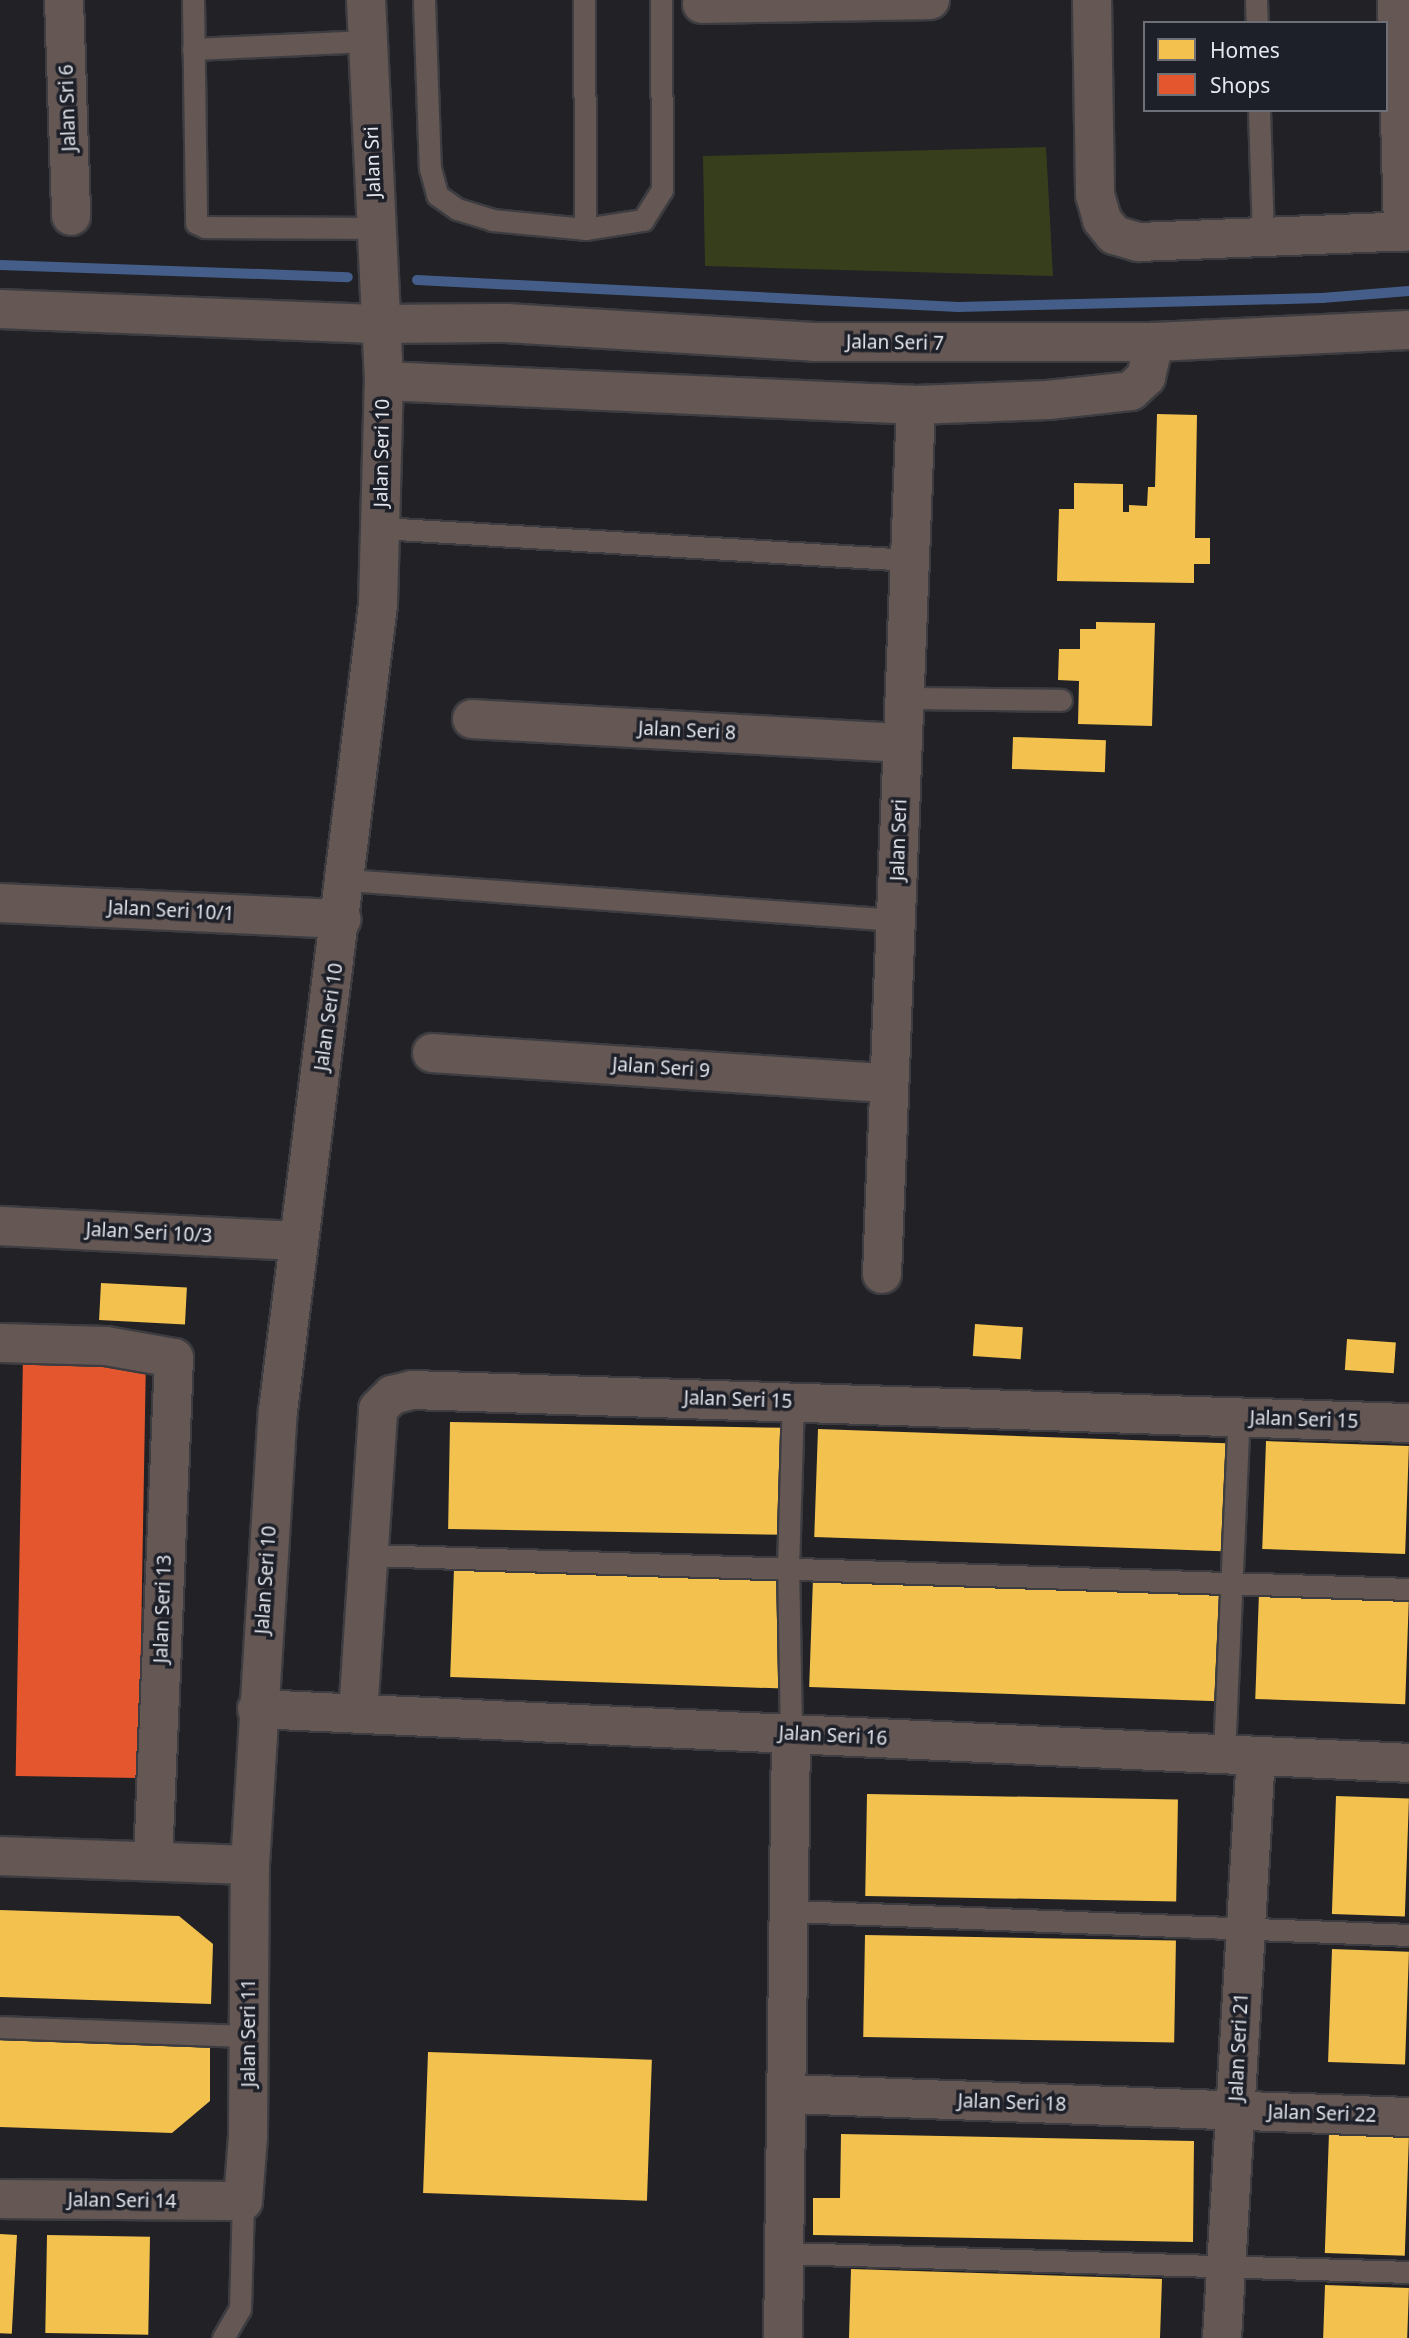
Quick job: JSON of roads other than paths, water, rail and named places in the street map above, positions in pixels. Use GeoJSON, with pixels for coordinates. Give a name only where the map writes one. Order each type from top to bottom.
{"type":"FeatureCollection","features":[{"type":"Feature","properties":{"kind":"street","name":"Jalan Sri 6"},"geometry":{"type":"LineString","coordinates":[[64,0],[71,215]]}},
{"type":"Feature","properties":{"kind":"street","name":"Jalan Sri"},"geometry":{"type":"LineString","coordinates":[[366,0],[381,324]]}},
{"type":"Feature","properties":{"kind":"street"},"geometry":{"type":"LineString","coordinates":[[702,4],[930,0]]}},
{"type":"Feature","properties":{"kind":"street"},"geometry":{"type":"LineString","coordinates":[[1092,0],[1095,195],[1102,220],[1114,235],[1139,242],[1263,235],[1406,232],[1397,0]]}},
{"type":"Feature","properties":{"kind":"street","name":"Jalan Seri 7"},"geometry":{"type":"LineString","coordinates":[[0,309],[381,324],[506,323],[814,342],[1154,342],[1409,330]]}},
{"type":"Feature","properties":{"kind":"street","name":"Jalan Seri 10"},"geometry":{"type":"LineString","coordinates":[[257,1709],[278,1410],[342,919],[378,605],[384,381],[381,324]]}},
{"type":"Feature","properties":{"kind":"street"},"geometry":{"type":"LineString","coordinates":[[384,381],[916,405],[1121,395],[1146,377],[1154,342]]}},
{"type":"Feature","properties":{"kind":"street","name":"Jalan Seri"},"geometry":{"type":"LineString","coordinates":[[882,1274],[916,405]]}},
{"type":"Feature","properties":{"kind":"street","name":"Jalan Seri 8"},"geometry":{"type":"LineString","coordinates":[[472,719],[902,743]]}},
{"type":"Feature","properties":{"kind":"street","name":"Jalan Seri 10/1"},"geometry":{"type":"LineString","coordinates":[[0,902],[342,919]]}},
{"type":"Feature","properties":{"kind":"street","name":"Jalan Seri 9"},"geometry":{"type":"LineString","coordinates":[[432,1053],[890,1083]]}},
{"type":"Feature","properties":{"kind":"street","name":"Jalan Seri 10/3"},"geometry":{"type":"LineString","coordinates":[[0,1226],[298,1241]]}},
{"type":"Feature","properties":{"kind":"street","name":"Jalan Seri 13"},"geometry":{"type":"LineString","coordinates":[[0,1343],[106,1346],[174,1358],[153,1861]]}},
{"type":"Feature","properties":{"kind":"street","name":"Jalan Seri 15"},"geometry":{"type":"LineString","coordinates":[[358,1714],[378,1409],[392,1395],[412,1390],[1409,1423]]}},
{"type":"Feature","properties":{"kind":"street","name":"Jalan Seri 16"},"geometry":{"type":"LineString","coordinates":[[257,1709],[1409,1763]]}},
{"type":"Feature","properties":{"kind":"street","name":"Jalan Seri 11"},"geometry":{"type":"LineString","coordinates":[[243,2201],[249,2036],[250,1865],[257,1709]]}},
{"type":"Feature","properties":{"kind":"street"},"geometry":{"type":"LineString","coordinates":[[783,2338],[790,2094],[791,1734]]}},
{"type":"Feature","properties":{"kind":"street","name":"Jalan Seri 21"},"geometry":{"type":"LineString","coordinates":[[1222,2338],[1246,1929],[1240,1755]]}},
{"type":"Feature","properties":{"kind":"street"},"geometry":{"type":"LineString","coordinates":[[0,1856],[250,1865]]}},
{"type":"Feature","properties":{"kind":"street","name":"Jalan Seri 18"},"geometry":{"type":"LineString","coordinates":[[790,2094],[1235,2112]]}},
{"type":"Feature","properties":{"kind":"street","name":"Jalan Seri 22"},"geometry":{"type":"LineString","coordinates":[[1235,2112],[1409,2117]]}},
{"type":"Feature","properties":{"kind":"street","name":"Jalan Seri 14"},"geometry":{"type":"LineString","coordinates":[[0,2199],[243,2201]]}},
{"type":"Feature","properties":{"kind":"lane"},"geometry":{"type":"LineString","coordinates":[[193,0],[196,223],[205,227],[375,228]]}},
{"type":"Feature","properties":{"kind":"lane"},"geometry":{"type":"LineString","coordinates":[[424,0],[430,168],[437,195],[457,209],[492,220],[585,229],[643,220],[662,190],[662,0]]}},
{"type":"Feature","properties":{"kind":"lane"},"geometry":{"type":"LineString","coordinates":[[584,0],[585,229]]}},
{"type":"Feature","properties":{"kind":"lane"},"geometry":{"type":"LineString","coordinates":[[1256,0],[1257,21]]}},
{"type":"Feature","properties":{"kind":"lane"},"geometry":{"type":"LineString","coordinates":[[194,49],[368,41]]}},
{"type":"Feature","properties":{"kind":"lane"},"geometry":{"type":"LineString","coordinates":[[1259,112],[1263,235]]}},
{"type":"Feature","properties":{"kind":"lane"},"geometry":{"type":"LineString","coordinates":[[381,528],[910,561]]}},
{"type":"Feature","properties":{"kind":"lane"},"geometry":{"type":"LineString","coordinates":[[904,698],[1061,700]]}},
{"type":"Feature","properties":{"kind":"lane"},"geometry":{"type":"LineString","coordinates":[[346,880],[896,920]]}},
{"type":"Feature","properties":{"kind":"lane"},"geometry":{"type":"LineString","coordinates":[[791,1734],[788,1568],[793,1403]]}},
{"type":"Feature","properties":{"kind":"lane"},"geometry":{"type":"LineString","coordinates":[[1239,1417],[1231,1583],[1240,1755]]}},
{"type":"Feature","properties":{"kind":"lane"},"geometry":{"type":"LineString","coordinates":[[368,1555],[1409,1589]]}},
{"type":"Feature","properties":{"kind":"lane"},"geometry":{"type":"LineString","coordinates":[[791,1911],[1409,1935]]}},
{"type":"Feature","properties":{"kind":"lane"},"geometry":{"type":"LineString","coordinates":[[0,2027],[249,2036]]}},
{"type":"Feature","properties":{"kind":"lane"},"geometry":{"type":"LineString","coordinates":[[240,2338],[243,2201]]}},
{"type":"Feature","properties":{"kind":"lane"},"geometry":{"type":"LineString","coordinates":[[785,2253],[1409,2272]]}},
{"type":"Feature","properties":{"kind":"lane"},"geometry":{"type":"LineString","coordinates":[[223,2338],[240,2309]]}},
{"type":"Feature","properties":{"kind":"waterway"},"geometry":{"type":"LineString","coordinates":[[0,265],[348,277]]}},
{"type":"Feature","properties":{"kind":"waterway"},"geometry":{"type":"LineString","coordinates":[[417,280],[958,307],[1322,298],[1409,291]]}}]}
